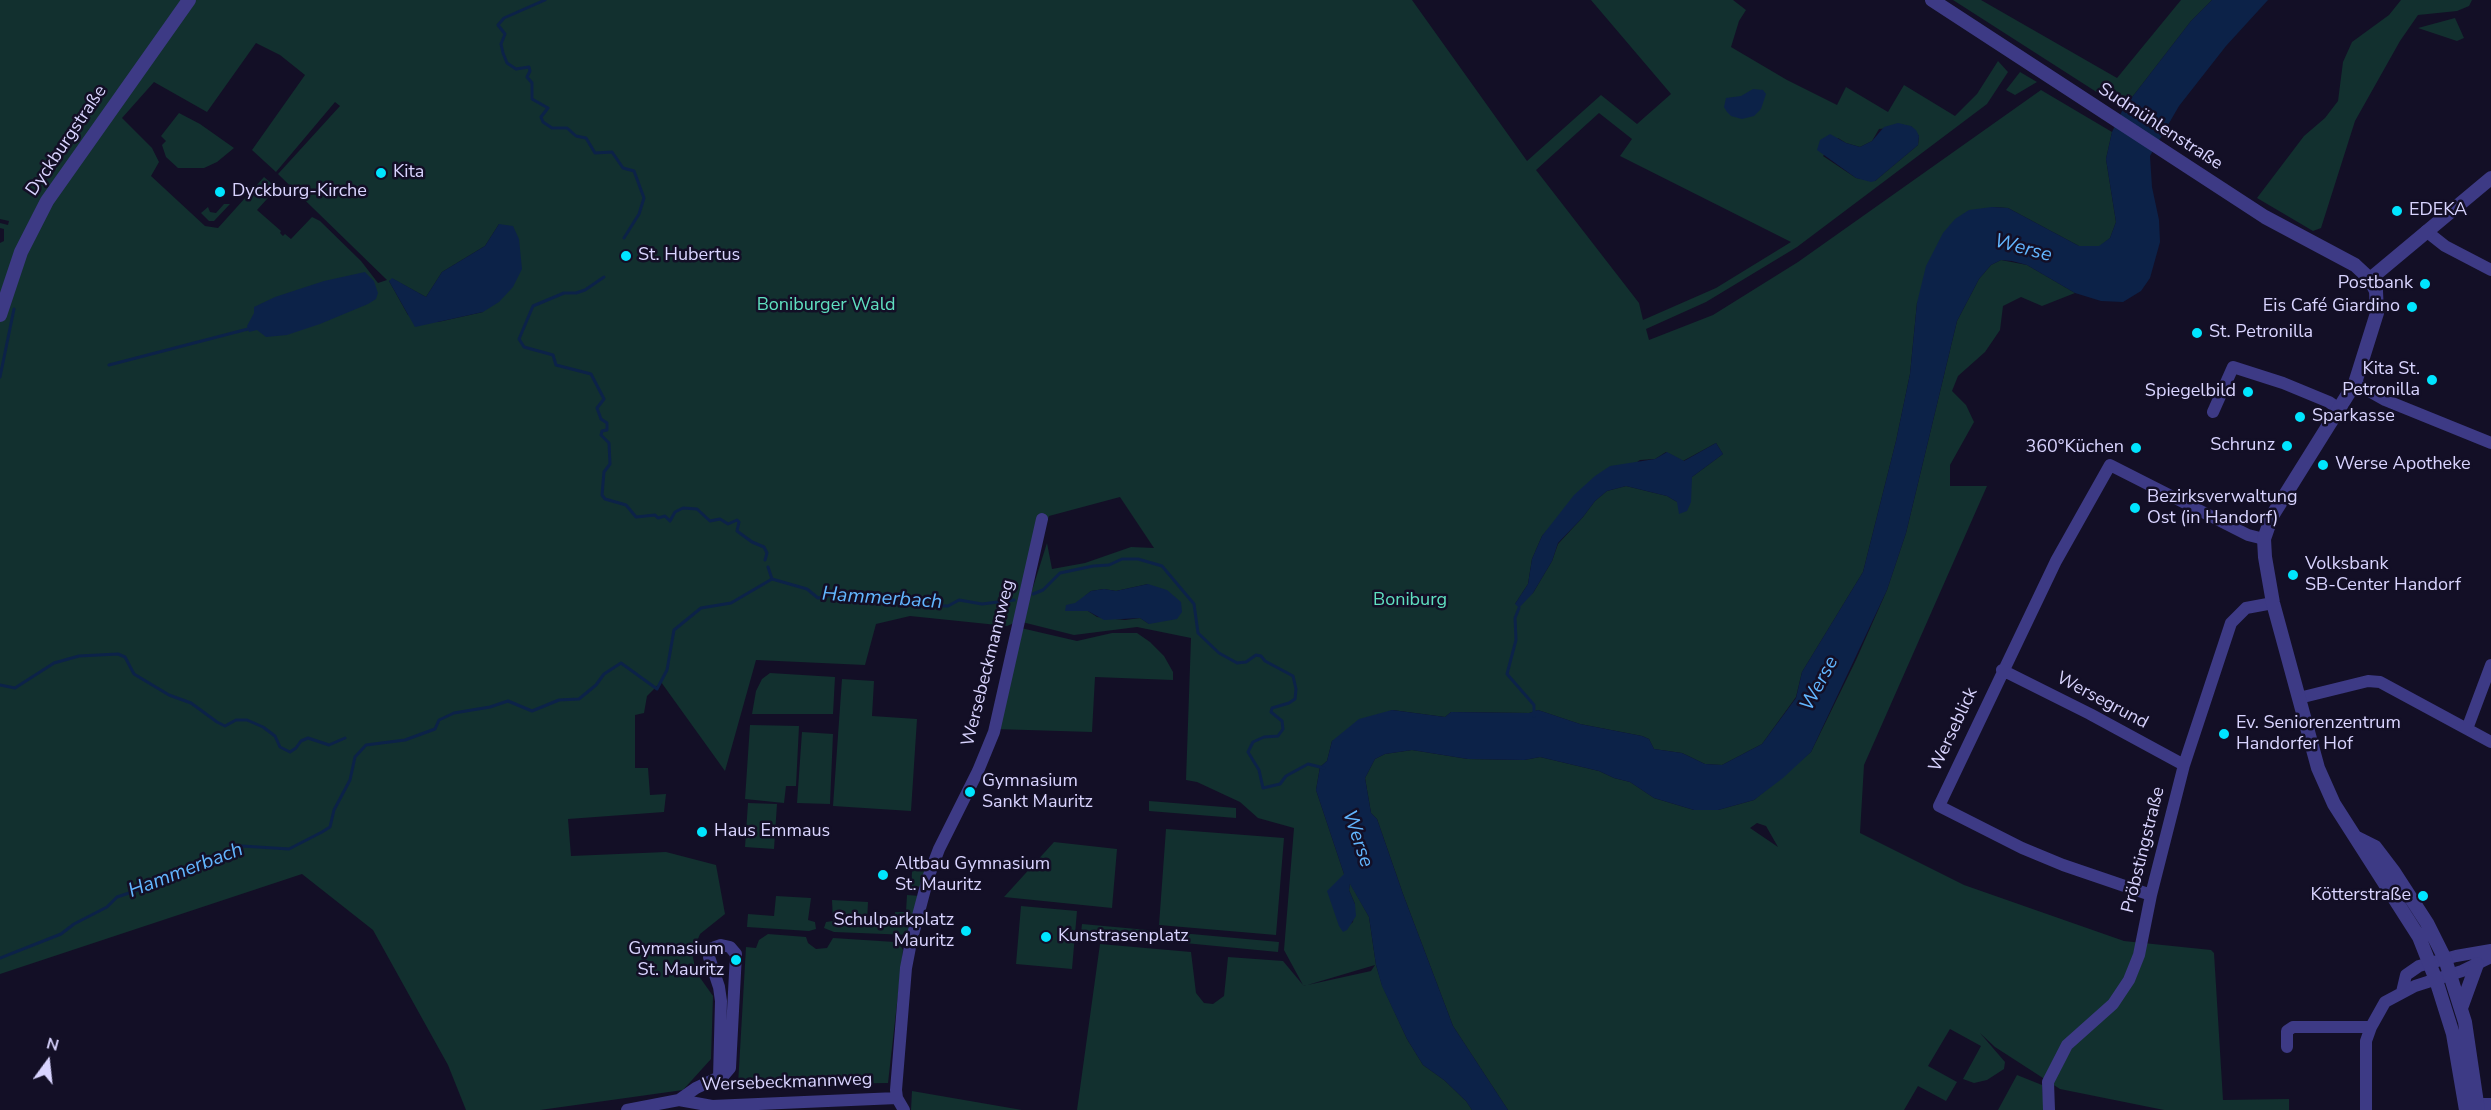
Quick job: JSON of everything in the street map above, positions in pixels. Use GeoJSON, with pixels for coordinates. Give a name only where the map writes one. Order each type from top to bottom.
{"type":"FeatureCollection","features":[{"type":"Feature","properties":{"kind":"street","name":"Dyckburgstraße"},"geometry":{"type":"LineString","coordinates":[[0,315],[21,252],[47,201],[189,0]]}},
{"type":"Feature","properties":{"kind":"street","name":"Sudmühlenstraße"},"geometry":{"type":"LineString","coordinates":[[1932,0],[2265,217],[2355,265],[2370,279]]}},
{"type":"Feature","properties":{"kind":"street"},"geometry":{"type":"LineString","coordinates":[[2478,1107],[2436,980],[2419,937],[2334,804],[2318,768],[2267,579],[2264,539],[2278,503],[2355,383],[2377,313],[2376,291],[2370,279],[2491,178]]}},
{"type":"Feature","properties":{"kind":"street"},"geometry":{"type":"LineString","coordinates":[[2426,231],[2445,246],[2491,270]]}},
{"type":"Feature","properties":{"kind":"street"},"geometry":{"type":"LineString","coordinates":[[2213,412],[2233,367],[2283,383],[2329,402],[2339,409]]}},
{"type":"Feature","properties":{"kind":"street"},"geometry":{"type":"LineString","coordinates":[[2355,383],[2385,400],[2491,443]]}},
{"type":"Feature","properties":{"kind":"street","name":"Werseblick"},"geometry":{"type":"LineString","coordinates":[[2151,895],[2063,866],[1939,806],[2056,561],[2110,465],[2248,535],[2264,539]]}},
{"type":"Feature","properties":{"kind":"street","name":"Wersebeckmannweg"},"geometry":{"type":"LineString","coordinates":[[627,1110],[679,1100],[712,1106],[896,1094],[906,968],[911,942],[928,878],[939,849],[978,771],[994,732],[1042,519]]}},
{"type":"Feature","properties":{"kind":"street","name":"Pröbstingstraße"},"geometry":{"type":"LineString","coordinates":[[2049,1110],[2048,1082],[2067,1045],[2113,1004],[2129,980],[2139,955],[2151,895],[2184,765],[2231,623],[2246,608],[2273,603]]}},
{"type":"Feature","properties":{"kind":"street"},"geometry":{"type":"LineString","coordinates":[[2467,729],[2491,665]]}},
{"type":"Feature","properties":{"kind":"street","name":"Wersegrund"},"geometry":{"type":"LineString","coordinates":[[2002,670],[2184,765]]}},
{"type":"Feature","properties":{"kind":"street"},"geometry":{"type":"LineString","coordinates":[[2299,698],[2368,681],[2380,682],[2491,742]]}},
{"type":"Feature","properties":{"kind":"street"},"geometry":{"type":"LineString","coordinates":[[2357,838],[2375,847],[2394,872],[2427,923],[2445,959],[2461,1008],[2472,1055],[2478,1107]]}},
{"type":"Feature","properties":{"kind":"street","name":"Wersebeckmannweg"},"geometry":{"type":"LineString","coordinates":[[679,1100],[696,1088],[719,1078],[728,1073],[731,1062],[736,960],[733,950],[721,945],[713,947],[708,957],[719,987],[721,1001],[719,1078]]}},
{"type":"Feature","properties":{"kind":"street"},"geometry":{"type":"LineString","coordinates":[[2402,992],[2406,975],[2419,966],[2491,950]]}},
{"type":"Feature","properties":{"kind":"street"},"geometry":{"type":"LineString","coordinates":[[2366,1110],[2366,1041],[2385,1002],[2402,992],[2451,975],[2491,957]]}},
{"type":"Feature","properties":{"kind":"street"},"geometry":{"type":"LineString","coordinates":[[2461,1008],[2477,964]]}},
{"type":"Feature","properties":{"kind":"street"},"geometry":{"type":"LineString","coordinates":[[2287,1047],[2287,1031],[2293,1027],[2371,1027]]}},
{"type":"Feature","properties":{"kind":"street"},"geometry":{"type":"LineString","coordinates":[[896,1094],[904,1110]]}},
{"type":"Feature","properties":{"kind":"green space","name":"Boniburger Wald"},"geometry":{"type":"Polygon","coordinates":[[[0,0],[1412,0],[1527,161],[1601,95],[1637,124],[1671,94],[1591,0],[1733,0],[1746,10],[1739,21],[1731,47],[1787,80],[1837,105],[1846,87],[1888,112],[1904,85],[1955,116],[1977,94],[1998,61],[2008,72],[1987,104],[1797,247],[1706,302],[1646,329],[1649,340],[1713,315],[1798,262],[2041,90],[2112,132],[2106,159],[2116,222],[2110,238],[2099,247],[2079,246],[2008,208],[1992,207],[1917,303],[1910,374],[1896,441],[1863,572],[1802,672],[1796,697],[1762,744],[1722,765],[1705,764],[1682,753],[1654,749],[1649,739],[1642,736],[1580,724],[1538,710],[1529,713],[1451,712],[1445,717],[1392,710],[1332,741],[1327,761],[1320,767],[1316,790],[1344,874],[1347,927],[1353,922],[1355,904],[1349,890],[1350,883],[1369,917],[1376,965],[1382,985],[1407,1039],[1423,1065],[1444,1080],[1472,1110],[1077,1110],[1100,944],[1191,952],[1196,993],[1204,1003],[1213,1004],[1224,996],[1228,957],[1283,961],[1303,985],[1284,950],[1294,828],[1258,818],[1240,802],[1197,782],[1186,780],[1191,638],[1137,627],[1074,635],[1022,622],[1047,543],[1052,569],[1085,563],[1131,547],[1154,548],[1120,497],[1049,516],[1014,623],[1007,626],[910,616],[876,624],[865,665],[756,660],[725,771],[661,682],[647,696],[644,713],[635,715],[635,768],[648,768],[650,795],[666,794],[664,812],[568,819],[571,856],[666,852],[716,865],[725,914],[700,934],[692,953],[696,972],[713,996],[711,1059],[683,1090],[540,1110],[466,1110],[448,1065],[373,930],[302,874],[0,974],[0,243],[4,241],[4,229],[0,228],[0,223],[8,225],[9,221],[0,219],[0,0]],[[256,43],[207,112],[154,82],[122,118],[152,148],[159,162],[151,176],[205,226],[218,228],[264,177],[277,188],[257,210],[281,231],[283,236],[285,234],[291,239],[312,217],[320,221],[361,261],[378,283],[387,280],[278,174],[340,106],[335,102],[276,172],[252,150],[305,75],[280,55],[256,43]],[[1599,113],[1536,170],[1639,303],[1643,320],[1716,288],[1791,242],[1620,156],[1632,139],[1599,113]],[[1911,126],[1879,129],[1872,141],[1860,147],[1838,138],[1823,156],[1856,178],[1875,181],[1918,145],[1919,136],[1911,126]],[[499,224],[485,246],[442,272],[426,297],[393,279],[389,281],[408,315],[438,322],[483,312],[499,224]],[[1716,443],[1683,461],[1666,452],[1655,459],[1640,460],[1557,519],[1542,536],[1532,559],[1528,584],[1515,604],[1533,593],[1552,561],[1558,544],[1595,501],[1607,491],[1626,486],[1667,496],[1677,502],[1692,477],[1723,454],[1716,443]],[[1148,584],[1116,591],[1104,589],[1091,591],[1085,596],[1088,611],[1097,617],[1125,620],[1140,618],[1149,624],[1148,584]],[[1375,965],[1307,985],[1371,971],[1375,965]]]}},
{"type":"Feature","properties":{"kind":"green space"},"geometry":{"type":"Polygon","coordinates":[[[1953,0],[1981,0],[2117,78],[2181,0],[2212,0],[2191,21],[2123,109],[1953,0]]]}},
{"type":"Feature","properties":{"kind":"green space"},"geometry":{"type":"Polygon","coordinates":[[[2401,0],[2472,0],[2469,6],[2457,11],[2418,15],[2400,41],[2355,121],[2321,228],[2313,231],[2257,198],[2304,136],[2325,118],[2338,101],[2343,62],[2352,42],[2389,15],[2401,0]]]}},
{"type":"Feature","properties":{"kind":"green space"},"geometry":{"type":"Polygon","coordinates":[[[2455,18],[2464,38],[2457,41],[2418,28],[2455,18]]]}},
{"type":"Feature","properties":{"kind":"green space"},"geometry":{"type":"Polygon","coordinates":[[[2020,72],[2037,82],[2015,95],[2006,90],[2020,72]]]}},
{"type":"Feature","properties":{"kind":"green space"},"geometry":{"type":"Polygon","coordinates":[[[179,113],[200,124],[234,148],[217,162],[204,168],[178,168],[166,157],[162,145],[166,141],[161,136],[179,113]]]}},
{"type":"Feature","properties":{"kind":"green space"},"geometry":{"type":"Polygon","coordinates":[[[224,204],[230,204],[214,221],[209,221],[201,213],[208,207],[210,212],[216,213],[224,204]]]}},
{"type":"Feature","properties":{"kind":"green space"},"geometry":{"type":"Polygon","coordinates":[[[2001,260],[2027,265],[2075,293],[2042,306],[2021,297],[2003,306],[2000,330],[1985,352],[1958,376],[1952,391],[1966,405],[1974,422],[1950,465],[1950,486],[1987,486],[1864,765],[1860,833],[1964,885],[2124,941],[2211,950],[2214,953],[2223,1100],[2289,1099],[2289,1110],[2164,1110],[2060,1089],[1995,1047],[1980,1033],[2005,1062],[2004,1069],[1987,1080],[1974,1083],[1963,1079],[1981,1046],[1950,1029],[1928,1066],[1957,1082],[1946,1101],[1918,1086],[1904,1110],[1508,1110],[1453,1026],[1377,819],[1371,813],[1365,778],[1375,759],[1385,754],[1412,750],[1468,759],[1524,760],[1540,757],[1599,771],[1630,782],[1654,798],[1694,810],[1718,810],[1754,800],[1811,752],[1856,660],[1887,590],[1906,533],[1957,321],[1979,279],[1991,265],[2001,260]],[[1757,823],[1750,828],[1778,847],[1766,826],[1757,823]]]}},
{"type":"Feature","properties":{"kind":"green space"},"geometry":{"type":"Polygon","coordinates":[[[1021,628],[1077,641],[1112,633],[1137,633],[1164,656],[1173,672],[1173,680],[1095,677],[1092,732],[995,729],[1021,628]]]}},
{"type":"Feature","properties":{"kind":"green space"},"geometry":{"type":"Polygon","coordinates":[[[770,673],[835,677],[833,714],[752,714],[756,691],[762,679],[770,673]]]}},
{"type":"Feature","properties":{"kind":"green space"},"geometry":{"type":"Polygon","coordinates":[[[842,679],[874,681],[872,716],[917,719],[911,811],[833,806],[842,679]]]}},
{"type":"Feature","properties":{"kind":"green space"},"geometry":{"type":"Polygon","coordinates":[[[750,725],[799,726],[796,786],[786,786],[784,803],[745,799],[750,725]]]}},
{"type":"Feature","properties":{"kind":"green space"},"geometry":{"type":"Polygon","coordinates":[[[802,732],[833,734],[830,804],[797,803],[802,732]]]}},
{"type":"Feature","properties":{"kind":"green space"},"geometry":{"type":"Polygon","coordinates":[[[1149,801],[1236,808],[1236,818],[1149,811],[1149,801]]]}},
{"type":"Feature","properties":{"kind":"green space"},"geometry":{"type":"Polygon","coordinates":[[[748,803],[777,804],[774,849],[745,847],[748,803]]]}},
{"type":"Feature","properties":{"kind":"green space"},"geometry":{"type":"Polygon","coordinates":[[[1166,829],[1284,838],[1276,935],[1159,925],[1166,829]]]}},
{"type":"Feature","properties":{"kind":"green space"},"geometry":{"type":"Polygon","coordinates":[[[1054,842],[1117,849],[1112,908],[1004,897],[1054,842]]]}},
{"type":"Feature","properties":{"kind":"green space"},"geometry":{"type":"Polygon","coordinates":[[[913,860],[931,861],[923,887],[911,886],[913,860]]]}},
{"type":"Feature","properties":{"kind":"green space"},"geometry":{"type":"Polygon","coordinates":[[[907,895],[920,896],[909,935],[834,932],[824,928],[826,922],[833,921],[832,900],[868,902],[867,922],[894,923],[895,912],[906,912],[907,895]]]}},
{"type":"Feature","properties":{"kind":"green space"},"geometry":{"type":"Polygon","coordinates":[[[776,896],[811,898],[808,920],[815,922],[816,929],[809,931],[747,927],[748,914],[774,916],[776,896]]]}},
{"type":"Feature","properties":{"kind":"green space","name":"Kunstrasenplatz"},"geometry":{"type":"Polygon","coordinates":[[[1021,906],[1077,911],[1072,969],[1016,964],[1021,906]]]}},
{"type":"Feature","properties":{"kind":"green space"},"geometry":{"type":"Polygon","coordinates":[[[1082,924],[1279,942],[1278,952],[1081,933],[1082,924]]]}},
{"type":"Feature","properties":{"kind":"green space"},"geometry":{"type":"Polygon","coordinates":[[[768,934],[806,937],[808,943],[816,949],[827,948],[833,938],[895,942],[900,945],[903,950],[888,1083],[738,1085],[746,947],[756,948],[759,940],[768,934]]]}},
{"type":"Feature","properties":{"kind":"green space"},"geometry":{"type":"Polygon","coordinates":[[[2017,1075],[2042,1085],[2044,1110],[1998,1110],[2017,1075]]]}},
{"type":"Feature","properties":{"kind":"green space"},"geometry":{"type":"Polygon","coordinates":[[[912,1091],[1022,1110],[911,1110],[912,1091]]]}},
{"type":"Feature","properties":{"kind":"water","name":"Werse"},"geometry":{"type":"Polygon","coordinates":[[[2212,0],[2268,0],[2226,46],[2179,106],[2150,156],[2160,242],[2150,278],[2141,291],[2123,302],[2101,301],[2075,293],[2027,265],[2012,261],[2001,260],[1991,265],[1979,279],[1957,321],[1906,533],[1887,590],[1811,752],[1783,778],[1754,800],[1718,810],[1694,810],[1654,798],[1630,782],[1599,771],[1540,757],[1524,760],[1468,759],[1412,750],[1385,754],[1375,759],[1365,778],[1371,813],[1377,819],[1453,1026],[1508,1110],[1472,1110],[1444,1080],[1423,1065],[1407,1039],[1382,986],[1376,965],[1369,917],[1350,884],[1349,890],[1355,904],[1356,916],[1347,930],[1343,932],[1339,926],[1327,891],[1344,874],[1316,790],[1320,767],[1327,761],[1332,741],[1359,719],[1392,710],[1445,717],[1451,712],[1529,713],[1538,710],[1580,724],[1642,736],[1649,739],[1654,749],[1682,753],[1705,764],[1722,765],[1762,744],[1796,698],[1802,672],[1863,572],[1896,441],[1910,374],[1917,303],[1926,266],[1943,233],[1955,219],[1969,210],[1992,207],[2008,208],[2079,246],[2099,246],[2110,238],[2116,222],[2106,159],[2112,132],[2123,109],[2191,21],[2212,0]]]}},
{"type":"Feature","properties":{"kind":"water"},"geometry":{"type":"Polygon","coordinates":[[[1753,89],[1763,90],[1766,94],[1761,109],[1754,116],[1742,119],[1731,116],[1724,107],[1726,98],[1741,96],[1753,89]]]}},
{"type":"Feature","properties":{"kind":"water"},"geometry":{"type":"Polygon","coordinates":[[[1898,123],[1911,126],[1916,130],[1919,136],[1918,145],[1875,181],[1856,178],[1817,150],[1820,140],[1830,134],[1846,143],[1860,147],[1872,141],[1884,127],[1898,123]]]}},
{"type":"Feature","properties":{"kind":"water"},"geometry":{"type":"Polygon","coordinates":[[[499,224],[513,226],[519,239],[522,269],[513,287],[499,302],[483,312],[415,327],[389,281],[392,278],[426,297],[442,272],[485,246],[499,224]]]}},
{"type":"Feature","properties":{"kind":"water"},"geometry":{"type":"Polygon","coordinates":[[[365,272],[374,281],[378,293],[376,299],[368,304],[287,335],[266,337],[257,330],[249,332],[247,326],[254,313],[254,307],[275,297],[324,281],[365,272]]]}},
{"type":"Feature","properties":{"kind":"water"},"geometry":{"type":"Polygon","coordinates":[[[1716,443],[1723,454],[1692,477],[1691,502],[1687,511],[1679,514],[1677,502],[1667,496],[1626,486],[1607,491],[1595,501],[1558,543],[1552,561],[1533,593],[1519,608],[1515,604],[1528,584],[1532,559],[1542,536],[1574,495],[1595,476],[1610,466],[1655,459],[1667,452],[1684,461],[1716,443]]]}},
{"type":"Feature","properties":{"kind":"water"},"geometry":{"type":"Polygon","coordinates":[[[1148,584],[1167,590],[1181,602],[1182,612],[1177,619],[1149,624],[1140,618],[1104,620],[1088,611],[1065,611],[1066,605],[1075,603],[1091,591],[1104,589],[1116,591],[1148,584]]]}},
{"type":"Feature","properties":{"kind":"waterway"},"geometry":{"type":"LineString","coordinates":[[545,0],[504,18],[498,25],[505,34],[501,44],[503,53],[507,63],[516,69],[529,67],[527,77],[532,83],[532,99],[548,108],[541,117],[543,122],[552,128],[567,128],[576,136],[586,138],[595,153],[612,152],[623,168],[634,171],[644,198],[639,214],[624,238]]}},
{"type":"Feature","properties":{"kind":"waterway"},"geometry":{"type":"LineString","coordinates":[[604,277],[585,290],[564,293],[533,306],[519,339],[524,347],[553,355],[556,365],[591,374],[604,399],[597,408],[601,419],[607,423],[607,430],[602,431],[601,435],[609,443],[610,464],[604,472],[602,495],[605,499],[626,505],[636,517],[665,516],[670,521],[675,512],[683,508],[697,509],[710,521],[720,519],[728,524],[737,520],[739,522],[737,531],[752,542],[764,547],[767,553],[765,560]]}},
{"type":"Feature","properties":{"kind":"waterway"},"geometry":{"type":"LineString","coordinates":[[0,377],[14,309]]}},
{"type":"Feature","properties":{"kind":"waterway"},"geometry":{"type":"LineString","coordinates":[[109,365],[248,329]]}},
{"type":"Feature","properties":{"kind":"waterway","name":"Hammerbach"},"geometry":{"type":"LineString","coordinates":[[1033,594],[1043,590],[1060,573],[1109,565],[1122,559],[1138,559],[1162,566],[1194,604],[1198,633],[1219,653],[1237,663],[1246,662],[1256,655],[1261,656],[1265,661],[1293,676],[1296,689],[1295,699],[1272,708],[1271,712],[1282,721],[1283,729],[1278,736],[1264,737],[1253,742],[1248,752],[1259,770],[1263,788],[1280,784],[1286,776],[1308,764],[1324,768]]}},
{"type":"Feature","properties":{"kind":"waterway"},"geometry":{"type":"LineString","coordinates":[[768,567],[772,579]]}},
{"type":"Feature","properties":{"kind":"waterway","name":"Hammerbach"},"geometry":{"type":"LineString","coordinates":[[0,958],[61,934],[74,924],[107,907],[117,897],[193,872],[216,857],[242,846],[289,849],[322,832],[330,827],[334,810],[350,780],[355,757],[366,745],[405,740],[435,729],[439,720],[454,713],[490,707],[508,701],[532,711],[559,700],[579,699],[596,685],[604,674],[621,663],[657,689],[667,670],[674,630],[701,608],[731,603],[772,579],[807,589],[818,598],[841,593],[910,605],[948,606],[959,600],[982,604],[1014,600]]}},
{"type":"Feature","properties":{"kind":"waterway"},"geometry":{"type":"LineString","coordinates":[[1519,608],[1515,618],[1516,640],[1507,674],[1534,705],[1534,716]]}},
{"type":"Feature","properties":{"kind":"waterway"},"geometry":{"type":"LineString","coordinates":[[0,685],[15,688],[54,663],[79,656],[118,654],[125,657],[134,674],[169,695],[191,703],[225,726],[236,720],[247,720],[263,727],[275,736],[280,747],[290,752],[301,741],[308,738],[329,745],[345,738]]}},
{"type":"Feature","properties":{"kind":"place","name":"Kita"},"geometry":{"type":"Point","coordinates":[381,173]}},
{"type":"Feature","properties":{"kind":"place","name":"Dyckburg-Kirche"},"geometry":{"type":"Point","coordinates":[220,192]}},
{"type":"Feature","properties":{"kind":"place","name":"EDEKA"},"geometry":{"type":"Point","coordinates":[2397,211]}},
{"type":"Feature","properties":{"kind":"place","name":"St. Hubertus"},"geometry":{"type":"Point","coordinates":[626,256]}},
{"type":"Feature","properties":{"kind":"place","name":"Postbank"},"geometry":{"type":"Point","coordinates":[2425,284]}},
{"type":"Feature","properties":{"kind":"place","name":"Eis Café Giardino"},"geometry":{"type":"Point","coordinates":[2412,307]}},
{"type":"Feature","properties":{"kind":"place","name":"St. Petronilla"},"geometry":{"type":"Point","coordinates":[2197,333]}},
{"type":"Feature","properties":{"kind":"place","name":"Kita St. Petronilla"},"geometry":{"type":"Point","coordinates":[2432,380]}},
{"type":"Feature","properties":{"kind":"place","name":"Spiegelbild"},"geometry":{"type":"Point","coordinates":[2248,392]}},
{"type":"Feature","properties":{"kind":"place","name":"Sparkasse"},"geometry":{"type":"Point","coordinates":[2300,417]}},
{"type":"Feature","properties":{"kind":"place","name":"Schrunz"},"geometry":{"type":"Point","coordinates":[2287,446]}},
{"type":"Feature","properties":{"kind":"place","name":"360°Küchen"},"geometry":{"type":"Point","coordinates":[2136,448]}},
{"type":"Feature","properties":{"kind":"place","name":"Werse Apotheke"},"geometry":{"type":"Point","coordinates":[2323,465]}},
{"type":"Feature","properties":{"kind":"place","name":"Bezirksverwaltung Ost (in Handorf)"},"geometry":{"type":"Point","coordinates":[2135,508]}},
{"type":"Feature","properties":{"kind":"place","name":"Volksbank SB-Center Handorf"},"geometry":{"type":"Point","coordinates":[2293,575]}},
{"type":"Feature","properties":{"kind":"place","name":"Ev. Seniorenzentrum Handorfer Hof"},"geometry":{"type":"Point","coordinates":[2224,734]}},
{"type":"Feature","properties":{"kind":"place","name":"Gymnasium Sankt Mauritz"},"geometry":{"type":"Point","coordinates":[970,792]}},
{"type":"Feature","properties":{"kind":"place","name":"Haus Emmaus"},"geometry":{"type":"Point","coordinates":[702,832]}},
{"type":"Feature","properties":{"kind":"place","name":"Altbau Gymnasium St. Mauritz"},"geometry":{"type":"Point","coordinates":[883,875]}},
{"type":"Feature","properties":{"kind":"place","name":"Kötterstraße"},"geometry":{"type":"Point","coordinates":[2423,896]}},
{"type":"Feature","properties":{"kind":"place","name":"Schulparkplatz Mauritz"},"geometry":{"type":"Point","coordinates":[966,931]}},
{"type":"Feature","properties":{"kind":"place","name":"Kunstrasenplatz"},"geometry":{"type":"Point","coordinates":[1046,937]}},
{"type":"Feature","properties":{"kind":"place","name":"Gymnasium St. Mauritz"},"geometry":{"type":"Point","coordinates":[736,960]}},
{"type":"Feature","properties":{"kind":"park label","name":"Boniburg"},"geometry":{"type":"Point","coordinates":[1410,601]}}]}
